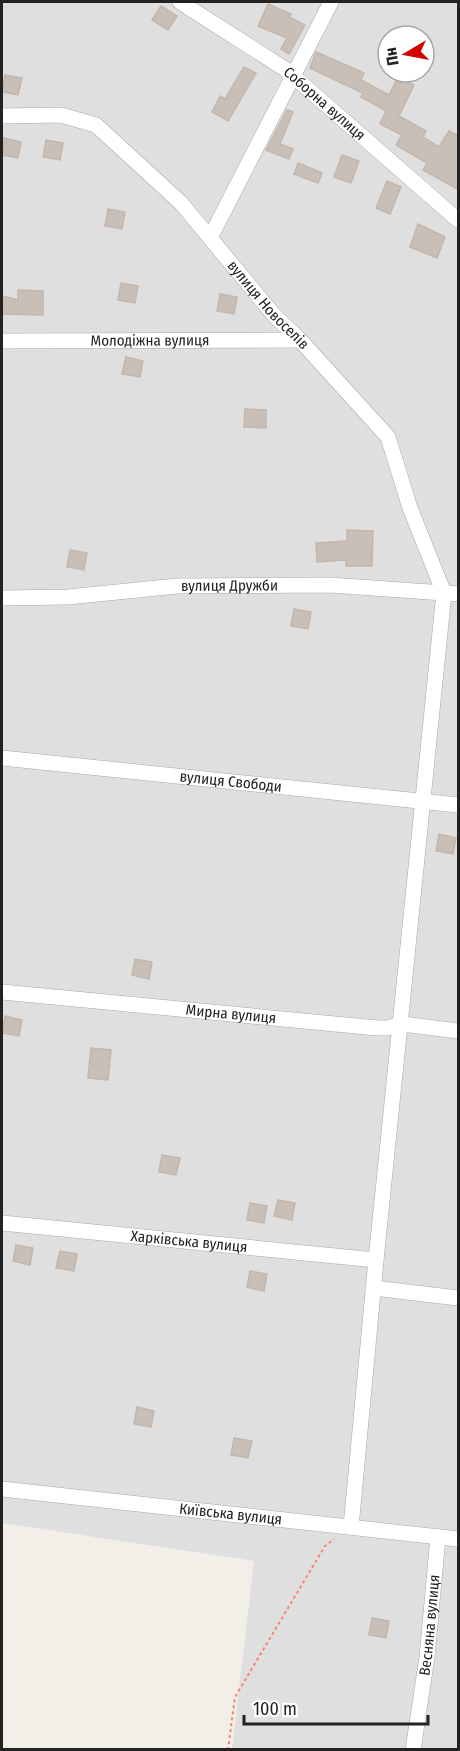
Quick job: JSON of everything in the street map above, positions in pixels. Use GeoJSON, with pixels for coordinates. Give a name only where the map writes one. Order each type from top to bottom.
{"type":"FeatureCollection","features":[{"type":"Feature","properties":{"kind":"street","name":"Соборна вулиця"},"geometry":{"type":"LineString","coordinates":[[180,2],[285,69],[459,220]]}},
{"type":"Feature","properties":{"kind":"street"},"geometry":{"type":"LineString","coordinates":[[210,238],[331,2]]}},
{"type":"Feature","properties":{"kind":"street","name":"вулиця Новоселів"},"geometry":{"type":"LineString","coordinates":[[2,116],[61,115],[96,124],[181,203],[274,315],[300,340],[388,437],[410,508],[451,594]]}},
{"type":"Feature","properties":{"kind":"street","name":"Молодіжна вулиця"},"geometry":{"type":"LineString","coordinates":[[2,340],[300,340]]}},
{"type":"Feature","properties":{"kind":"street","name":"вулиця Дружби"},"geometry":{"type":"LineString","coordinates":[[2,598],[68,597],[177,586],[330,585],[451,594]]}},
{"type":"Feature","properties":{"kind":"street"},"geometry":{"type":"LineString","coordinates":[[351,1527],[373,1288],[424,802],[451,594]]}},
{"type":"Feature","properties":{"kind":"street","name":"вулиця Свободи"},"geometry":{"type":"LineString","coordinates":[[2,758],[459,805]]}},
{"type":"Feature","properties":{"kind":"street","name":"Мирна вулиця"},"geometry":{"type":"LineString","coordinates":[[2,992],[377,1028],[402,1024],[459,1031]]}},
{"type":"Feature","properties":{"kind":"street","name":"Харківська вулиця"},"geometry":{"type":"LineString","coordinates":[[2,1222],[376,1260]]}},
{"type":"Feature","properties":{"kind":"street"},"geometry":{"type":"LineString","coordinates":[[373,1288],[459,1298]]}},
{"type":"Feature","properties":{"kind":"street","name":"Київська вулиця"},"geometry":{"type":"LineString","coordinates":[[2,1489],[459,1539]]}},
{"type":"Feature","properties":{"kind":"street","name":"Весняна вулиця"},"geometry":{"type":"LineString","coordinates":[[413,1749],[427,1657],[438,1537]]}},
{"type":"Feature","properties":{"kind":"path"},"geometry":{"type":"LineString","coordinates":[[228,1749],[235,1696],[325,1546],[351,1527]]}},
{"type":"Feature","properties":{"kind":"shaded area"},"geometry":{"type":"Polygon","coordinates":[[[2,2],[458,2],[458,1749],[232,1749],[254,1561],[2,1523],[2,2]]]}},
{"type":"Feature","properties":{"kind":"building"},"geometry":{"type":"Polygon","coordinates":[[[268,4],[291,14],[289,17],[305,25],[289,54],[281,49],[287,38],[258,26],[268,4]]]}},
{"type":"Feature","properties":{"kind":"building"},"geometry":{"type":"Polygon","coordinates":[[[161,6],[177,16],[168,30],[152,20],[161,6]]]}},
{"type":"Feature","properties":{"kind":"building"},"geometry":{"type":"Polygon","coordinates":[[[316,52],[364,73],[361,80],[389,95],[394,84],[414,85],[399,116],[426,131],[423,137],[439,147],[449,131],[459,136],[459,190],[423,170],[427,163],[396,145],[402,135],[380,124],[386,111],[361,97],[363,93],[310,68],[316,52]]]}},
{"type":"Feature","properties":{"kind":"building"},"geometry":{"type":"Polygon","coordinates":[[[244,67],[256,73],[228,121],[212,112],[220,96],[225,99],[244,67]]]}},
{"type":"Feature","properties":{"kind":"building"},"geometry":{"type":"Polygon","coordinates":[[[5,75],[22,78],[18,95],[2,92],[5,75]]]}},
{"type":"Feature","properties":{"kind":"building"},"geometry":{"type":"Polygon","coordinates":[[[287,110],[293,112],[280,144],[293,149],[289,159],[266,150],[287,110]]]}},
{"type":"Feature","properties":{"kind":"building"},"geometry":{"type":"Polygon","coordinates":[[[4,138],[21,142],[18,158],[2,155],[4,138]]]}},
{"type":"Feature","properties":{"kind":"building"},"geometry":{"type":"Polygon","coordinates":[[[46,140],[63,143],[60,160],[43,157],[46,140]]]}},
{"type":"Feature","properties":{"kind":"building"},"geometry":{"type":"Polygon","coordinates":[[[342,155],[359,161],[351,183],[334,177],[342,155]]]}},
{"type":"Feature","properties":{"kind":"building"},"geometry":{"type":"Polygon","coordinates":[[[298,163],[322,173],[318,183],[294,174],[298,163]]]}},
{"type":"Feature","properties":{"kind":"building"},"geometry":{"type":"Polygon","coordinates":[[[387,181],[401,187],[390,214],[376,208],[387,181]]]}},
{"type":"Feature","properties":{"kind":"building"},"geometry":{"type":"Polygon","coordinates":[[[108,209],[125,212],[122,229],[105,226],[108,209]]]}},
{"type":"Feature","properties":{"kind":"building"},"geometry":{"type":"Polygon","coordinates":[[[418,224],[445,237],[437,258],[410,247],[418,224]]]}},
{"type":"Feature","properties":{"kind":"building"},"geometry":{"type":"Polygon","coordinates":[[[121,283],[138,286],[135,303],[118,300],[121,283]]]}},
{"type":"Feature","properties":{"kind":"building"},"geometry":{"type":"Polygon","coordinates":[[[18,290],[43,291],[43,315],[2,314],[2,296],[18,300],[18,290]]]}},
{"type":"Feature","properties":{"kind":"building"},"geometry":{"type":"Polygon","coordinates":[[[220,294],[237,297],[234,314],[217,311],[220,294]]]}},
{"type":"Feature","properties":{"kind":"building"},"geometry":{"type":"Polygon","coordinates":[[[126,357],[143,361],[140,377],[122,374],[126,357]]]}},
{"type":"Feature","properties":{"kind":"building"},"geometry":{"type":"Polygon","coordinates":[[[245,409],[266,410],[266,428],[244,427],[245,409]]]}},
{"type":"Feature","properties":{"kind":"building"},"geometry":{"type":"Polygon","coordinates":[[[347,530],[373,531],[372,566],[346,566],[346,560],[317,562],[316,543],[347,541],[347,530]]]}},
{"type":"Feature","properties":{"kind":"building"},"geometry":{"type":"Polygon","coordinates":[[[70,550],[87,553],[84,570],[67,567],[70,550]]]}},
{"type":"Feature","properties":{"kind":"building"},"geometry":{"type":"Polygon","coordinates":[[[294,609],[311,612],[308,629],[291,626],[294,609]]]}},
{"type":"Feature","properties":{"kind":"building"},"geometry":{"type":"Polygon","coordinates":[[[439,834],[456,838],[453,854],[436,851],[439,834]]]}},
{"type":"Feature","properties":{"kind":"building"},"geometry":{"type":"Polygon","coordinates":[[[135,959],[152,962],[149,979],[132,975],[135,959]]]}},
{"type":"Feature","properties":{"kind":"building"},"geometry":{"type":"Polygon","coordinates":[[[5,1016],[22,1020],[19,1036],[2,1033],[5,1016]]]}},
{"type":"Feature","properties":{"kind":"building"},"geometry":{"type":"Polygon","coordinates":[[[91,1048],[111,1050],[108,1080],[88,1078],[91,1048]]]}},
{"type":"Feature","properties":{"kind":"building"},"geometry":{"type":"Polygon","coordinates":[[[162,1155],[180,1158],[176,1175],[159,1172],[162,1155]]]}},
{"type":"Feature","properties":{"kind":"building"},"geometry":{"type":"Polygon","coordinates":[[[278,1200],[295,1203],[292,1220],[274,1216],[278,1200]]]}},
{"type":"Feature","properties":{"kind":"building"},"geometry":{"type":"Polygon","coordinates":[[[250,1203],[267,1206],[264,1223],[247,1220],[250,1203]]]}},
{"type":"Feature","properties":{"kind":"building"},"geometry":{"type":"Polygon","coordinates":[[[16,1245],[33,1248],[30,1265],[13,1261],[16,1245]]]}},
{"type":"Feature","properties":{"kind":"building"},"geometry":{"type":"Polygon","coordinates":[[[60,1251],[77,1254],[74,1271],[56,1268],[60,1251]]]}},
{"type":"Feature","properties":{"kind":"building"},"geometry":{"type":"Polygon","coordinates":[[[250,1271],[267,1274],[264,1291],[247,1287],[250,1271]]]}},
{"type":"Feature","properties":{"kind":"building"},"geometry":{"type":"Polygon","coordinates":[[[137,1407],[154,1411],[151,1427],[134,1424],[137,1407]]]}},
{"type":"Feature","properties":{"kind":"building"},"geometry":{"type":"Polygon","coordinates":[[[234,1438],[252,1441],[248,1458],[231,1455],[234,1438]]]}},
{"type":"Feature","properties":{"kind":"building"},"geometry":{"type":"Polygon","coordinates":[[[372,1618],[389,1621],[386,1638],[369,1635],[372,1618]]]}}]}
